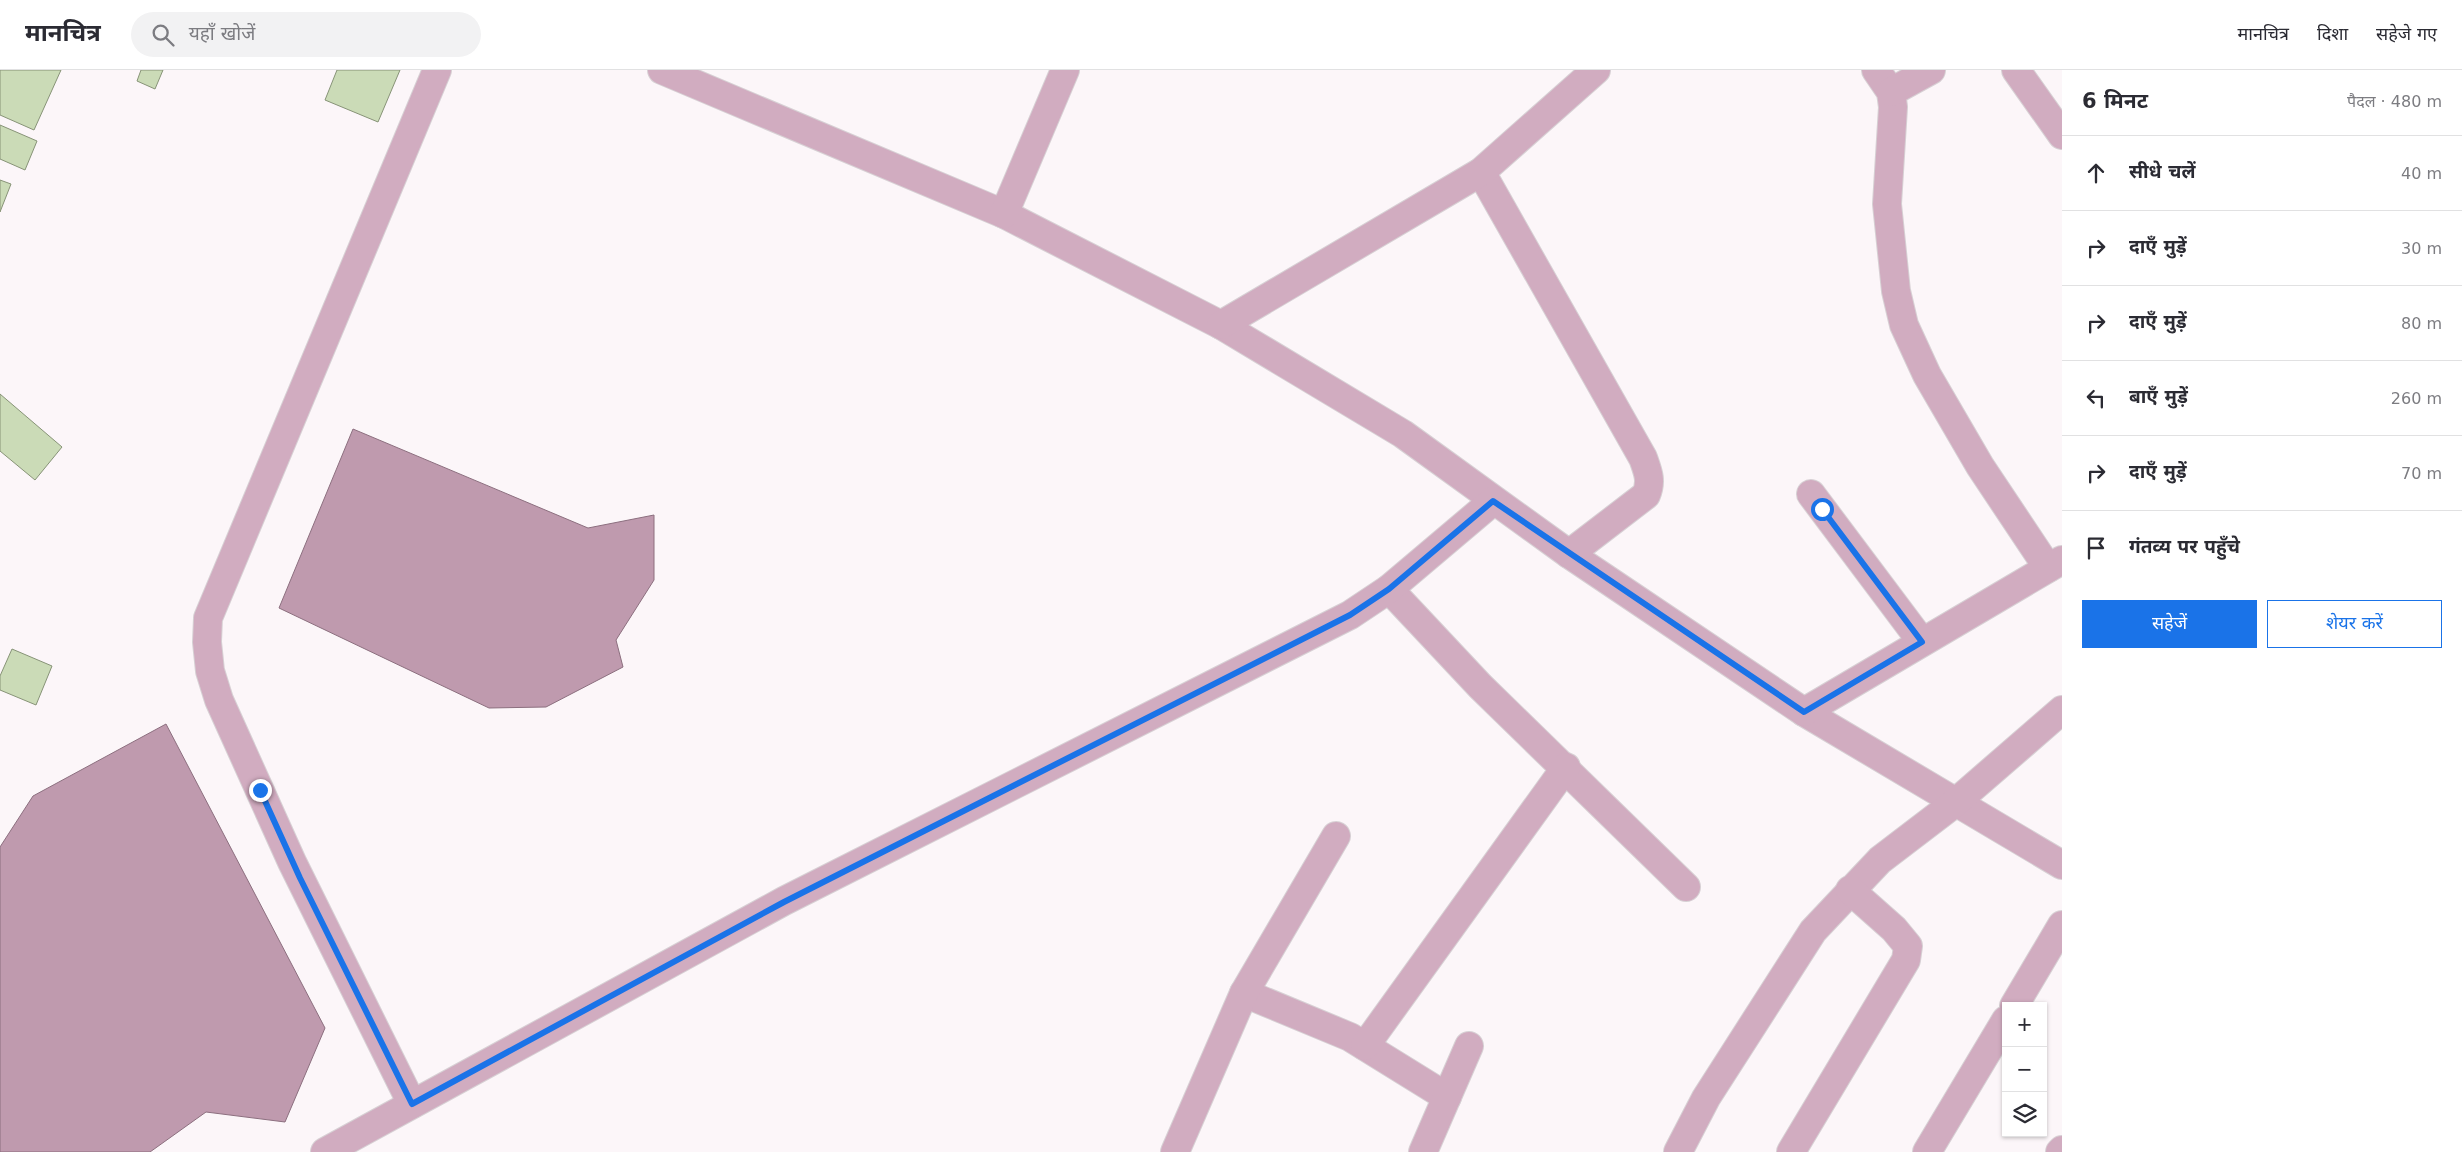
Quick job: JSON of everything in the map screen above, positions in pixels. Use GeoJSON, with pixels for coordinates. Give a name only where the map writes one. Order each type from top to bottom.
{"type":"FeatureCollection","features":[{"type":"Feature","properties":{"kind":"street"},"geometry":{"type":"LineString","coordinates":[[412,1104],[292,862],[219,700],[210,671],[206,642],[208,618],[436,70]]}},
{"type":"Feature","properties":{"kind":"street"},"geometry":{"type":"LineString","coordinates":[[662,70],[816,133],[1004,214],[1221,324],[1403,434],[1493,501],[1569,554],[1804,712],[2062,865]]}},
{"type":"Feature","properties":{"kind":"street"},"geometry":{"type":"LineString","coordinates":[[1004,214],[1065,70]]}},
{"type":"Feature","properties":{"kind":"street"},"geometry":{"type":"LineString","coordinates":[[1221,324],[1481,172],[1596,70]]}},
{"type":"Feature","properties":{"kind":"street"},"geometry":{"type":"LineString","coordinates":[[1804,712],[2055,564],[1980,466],[1927,375],[1904,325],[1896,291],[1887,204],[1893,134],[1893,107],[1884,81],[1931,70]]}},
{"type":"Feature","properties":{"kind":"street"},"geometry":{"type":"LineString","coordinates":[[2016,70],[2062,135]]}},
{"type":"Feature","properties":{"kind":"street"},"geometry":{"type":"LineString","coordinates":[[1481,172],[1643,458],[1649,474],[1650,485],[1646,496],[1569,554]]}},
{"type":"Feature","properties":{"kind":"street"},"geometry":{"type":"LineString","coordinates":[[1811,494],[1922,642]]}},
{"type":"Feature","properties":{"kind":"street"},"geometry":{"type":"LineString","coordinates":[[341,1148],[412,1104],[784,902],[1350,615],[1389,589],[1493,501]]}},
{"type":"Feature","properties":{"kind":"street"},"geometry":{"type":"LineString","coordinates":[[1389,589],[1480,686],[1566,767],[1686,887]]}},
{"type":"Feature","properties":{"kind":"street"},"geometry":{"type":"LineString","coordinates":[[1678,1152],[1706,1098],[1813,931],[1880,860],[1956,802],[2062,710]]}},
{"type":"Feature","properties":{"kind":"street"},"geometry":{"type":"LineString","coordinates":[[1365,1046],[1566,767]]}},
{"type":"Feature","properties":{"kind":"street"},"geometry":{"type":"LineString","coordinates":[[1175,1152],[1244,993],[1336,836]]}},
{"type":"Feature","properties":{"kind":"street"},"geometry":{"type":"LineString","coordinates":[[1791,1152],[1906,960],[1908,946],[1894,929],[1850,890]]}},
{"type":"Feature","properties":{"kind":"street"},"geometry":{"type":"LineString","coordinates":[[2016,1002],[2062,925]]}},
{"type":"Feature","properties":{"kind":"street"},"geometry":{"type":"LineString","coordinates":[[1244,993],[1350,1037],[1447,1097]]}},
{"type":"Feature","properties":{"kind":"street"},"geometry":{"type":"LineString","coordinates":[[1927,1152],[2002,1027]]}},
{"type":"Feature","properties":{"kind":"street"},"geometry":{"type":"LineString","coordinates":[[1423,1152],[1469,1046]]}},
{"type":"Feature","properties":{"kind":"shaded area"},"geometry":{"type":"Polygon","coordinates":[[[353,429],[588,528],[654,515],[654,580],[616,640],[623,667],[546,707],[489,708],[279,608],[353,429]]]}},
{"type":"Feature","properties":{"kind":"shaded area"},"geometry":{"type":"Polygon","coordinates":[[[166,724],[325,1028],[285,1122],[206,1112],[150,1152],[0,1152],[0,847],[33,796],[166,724]]]}},
{"type":"Feature","properties":{"kind":"building"},"geometry":{"type":"Polygon","coordinates":[[[0,70],[61,70],[34,130],[0,115],[0,70]]]}},
{"type":"Feature","properties":{"kind":"building"},"geometry":{"type":"Polygon","coordinates":[[[141,70],[163,70],[155,89],[137,81],[141,70]]]}},
{"type":"Feature","properties":{"kind":"building"},"geometry":{"type":"Polygon","coordinates":[[[337,70],[400,70],[378,122],[325,100],[337,70]]]}},
{"type":"Feature","properties":{"kind":"building"},"geometry":{"type":"Polygon","coordinates":[[[0,125],[37,141],[25,170],[0,159],[0,125]]]}},
{"type":"Feature","properties":{"kind":"building"},"geometry":{"type":"Polygon","coordinates":[[[0,180],[11,184],[0,212],[0,180]]]}},
{"type":"Feature","properties":{"kind":"building"},"geometry":{"type":"Polygon","coordinates":[[[0,394],[62,447],[35,480],[0,451],[0,394]]]}},
{"type":"Feature","properties":{"kind":"building"},"geometry":{"type":"Polygon","coordinates":[[[12,649],[52,666],[36,705],[0,690],[0,676],[12,649]]]}},
{"type":"Feature","properties":{"kind":"route"},"geometry":{"type":"LineString","coordinates":[[260,790],[292,862],[412,1104],[784,902],[1350,615],[1389,589],[1493,501],[1804,712],[1922,642],[1822,509]]}}]}
